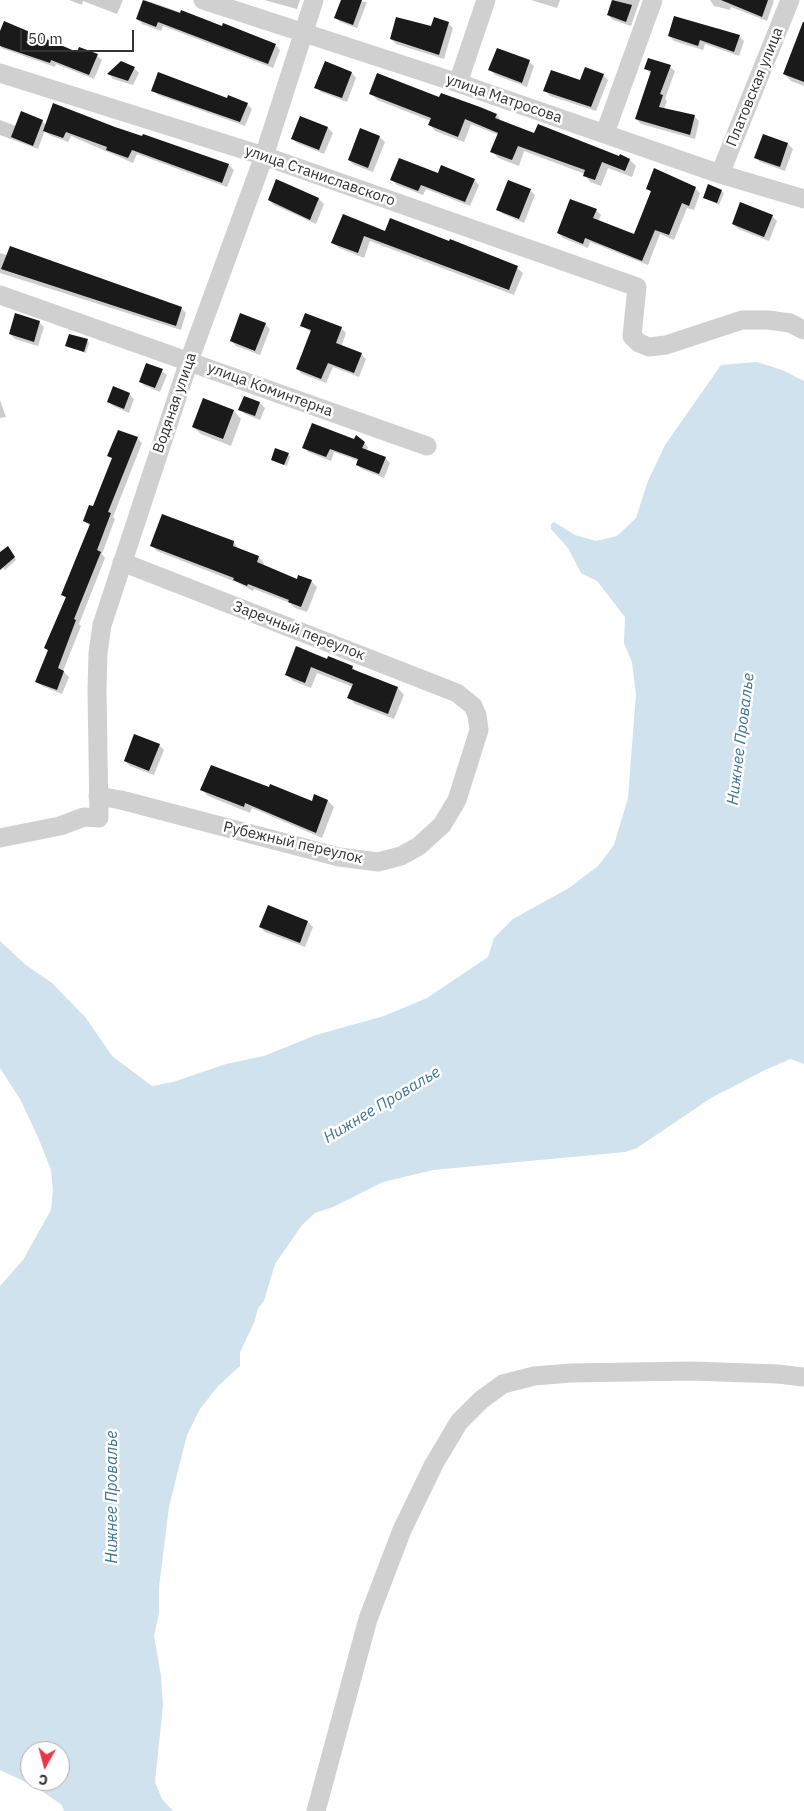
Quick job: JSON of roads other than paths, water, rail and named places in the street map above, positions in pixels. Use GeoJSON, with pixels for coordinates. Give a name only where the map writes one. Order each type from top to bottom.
{"type":"FeatureCollection","features":[{"type":"Feature","properties":{"kind":"street","name":"улица Матросова"},"geometry":{"type":"LineString","coordinates":[[203,0],[458,83],[720,174],[804,199]]}},
{"type":"Feature","properties":{"kind":"street","name":"Водяная улица"},"geometry":{"type":"LineString","coordinates":[[0,838],[60,826],[84,817],[99,818],[98,653],[102,625],[189,361],[264,156],[314,0]]}},
{"type":"Feature","properties":{"kind":"street"},"geometry":{"type":"LineString","coordinates":[[458,83],[486,0]]}},
{"type":"Feature","properties":{"kind":"street"},"geometry":{"type":"LineString","coordinates":[[605,133],[653,0]]}},
{"type":"Feature","properties":{"kind":"street","name":"Платовская улица"},"geometry":{"type":"LineString","coordinates":[[720,174],[790,0]]}},
{"type":"Feature","properties":{"kind":"street","name":"улица Станиславского"},"geometry":{"type":"LineString","coordinates":[[0,73],[264,156],[637,286],[632,336],[639,343],[649,347],[666,345],[742,320],[768,320],[790,323],[804,330]]}},
{"type":"Feature","properties":{"kind":"street","name":"улица Коминтерна"},"geometry":{"type":"LineString","coordinates":[[0,295],[426,446]]}},
{"type":"Feature","properties":{"kind":"street","name":"Заречный переулок"},"geometry":{"type":"LineString","coordinates":[[122,562],[457,693],[473,706]]}},
{"type":"Feature","properties":{"kind":"street","name":"Рубежный переулок"},"geometry":{"type":"LineString","coordinates":[[98,796],[120,800],[339,857],[378,862],[401,856],[419,846],[442,825],[458,800],[479,730],[477,714],[473,706]]}},
{"type":"Feature","properties":{"kind":"street"},"geometry":{"type":"LineString","coordinates":[[316,1811],[368,1619],[402,1530],[434,1464],[459,1422],[482,1400],[503,1384],[534,1376],[571,1373],[691,1371],[778,1374],[804,1377]]}},
{"type":"Feature","properties":{"kind":"water","name":"Нижнее Провалье"},"geometry":{"type":"Polygon","coordinates":[[[757,362],[782,370],[804,381],[804,1064],[790,1059],[765,1070],[711,1098],[637,1148],[625,1152],[433,1170],[383,1182],[333,1207],[315,1213],[302,1225],[275,1264],[264,1301],[258,1308],[254,1323],[240,1352],[240,1366],[218,1386],[200,1409],[187,1435],[169,1507],[159,1587],[159,1613],[154,1636],[161,1676],[163,1705],[155,1782],[162,1799],[173,1811],[64,1811],[62,1805],[42,1791],[70,1791],[70,1741],[20,1741],[20,1779],[0,1770],[0,1286],[23,1260],[51,1210],[53,1191],[51,1170],[38,1137],[20,1099],[0,1068],[0,941],[26,965],[52,983],[86,1018],[112,1056],[152,1086],[173,1082],[226,1064],[264,1056],[316,1035],[384,1016],[427,998],[488,957],[494,938],[513,919],[569,888],[598,866],[614,845],[628,798],[636,694],[632,662],[624,643],[625,617],[597,581],[581,573],[568,548],[551,529],[551,524],[554,522],[575,535],[596,541],[617,536],[636,518],[648,481],[665,445],[721,365],[757,362]]]}}]}
